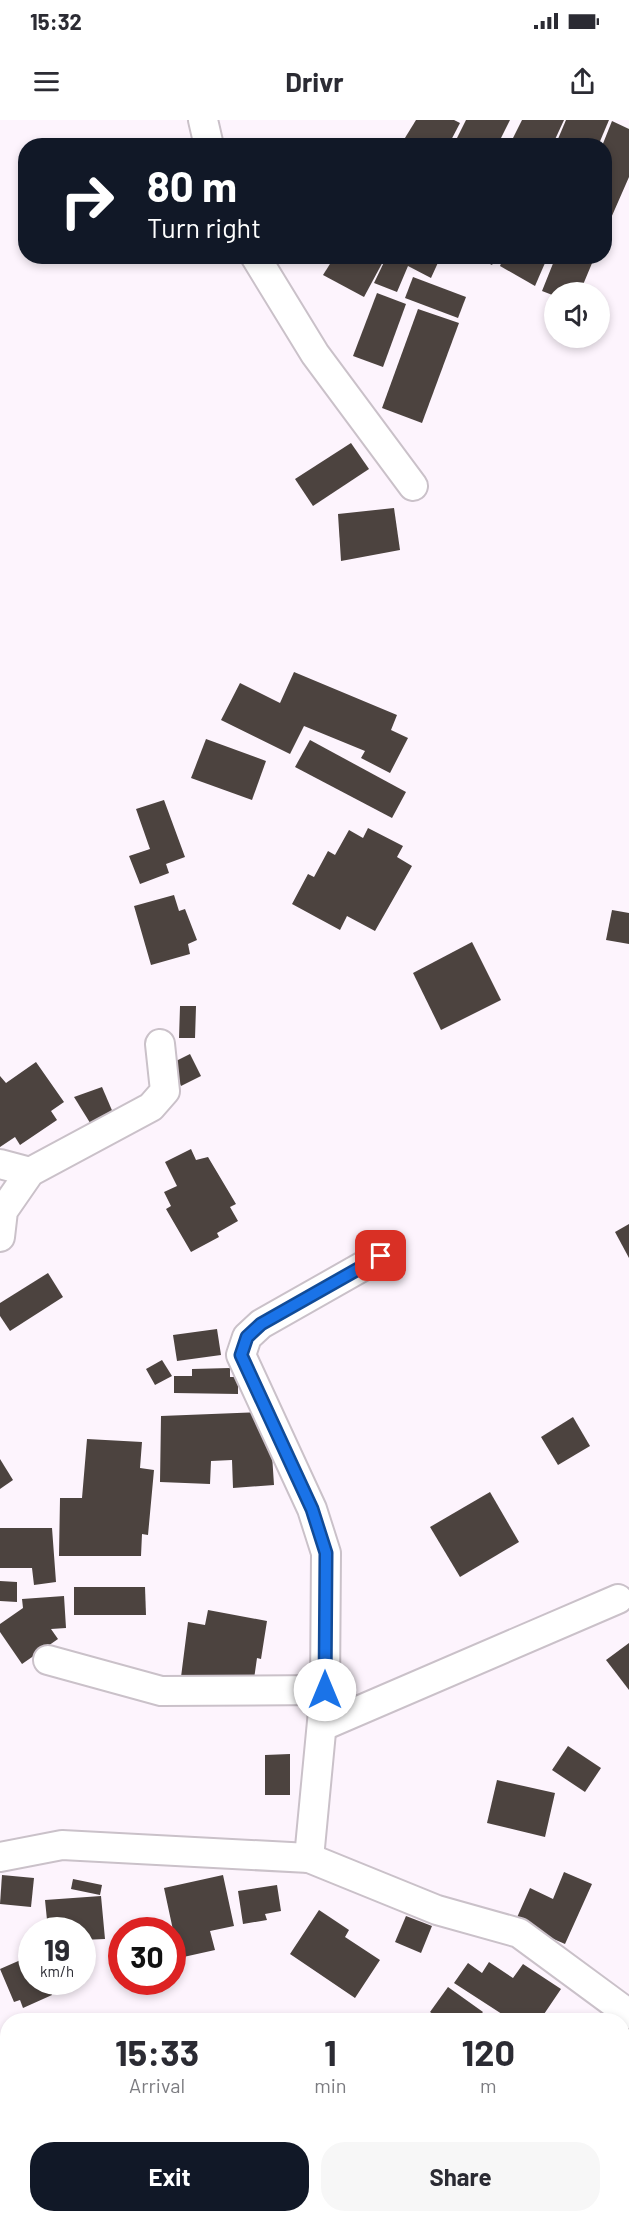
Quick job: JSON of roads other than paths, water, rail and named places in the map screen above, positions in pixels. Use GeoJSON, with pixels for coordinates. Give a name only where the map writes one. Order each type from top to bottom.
{"type":"FeatureCollection","features":[{"type":"Feature","properties":{"kind":"street"},"geometry":{"type":"LineString","coordinates":[[203,120],[207,138]]}},
{"type":"Feature","properties":{"kind":"street"},"geometry":{"type":"LineString","coordinates":[[260,264],[315,354],[413,486]]}},
{"type":"Feature","properties":{"kind":"street"},"geometry":{"type":"LineString","coordinates":[[0,1237],[3,1211],[30,1172],[151,1107],[165,1091],[160,1044]]}},
{"type":"Feature","properties":{"kind":"street"},"geometry":{"type":"LineString","coordinates":[[0,1164],[30,1172]]}},
{"type":"Feature","properties":{"kind":"street"},"geometry":{"type":"LineString","coordinates":[[309,1858],[323,1726],[326,1553],[312,1509],[241,1355],[247,1337],[261,1324],[381,1256]]}},
{"type":"Feature","properties":{"kind":"street"},"geometry":{"type":"LineString","coordinates":[[323,1726],[618,1599]]}},
{"type":"Feature","properties":{"kind":"street"},"geometry":{"type":"LineString","coordinates":[[48,1660],[161,1691],[325,1690]]}},
{"type":"Feature","properties":{"kind":"street"},"geometry":{"type":"LineString","coordinates":[[0,1857],[62,1845],[309,1858],[437,1910],[519,1933],[628,2013]]}}]}
